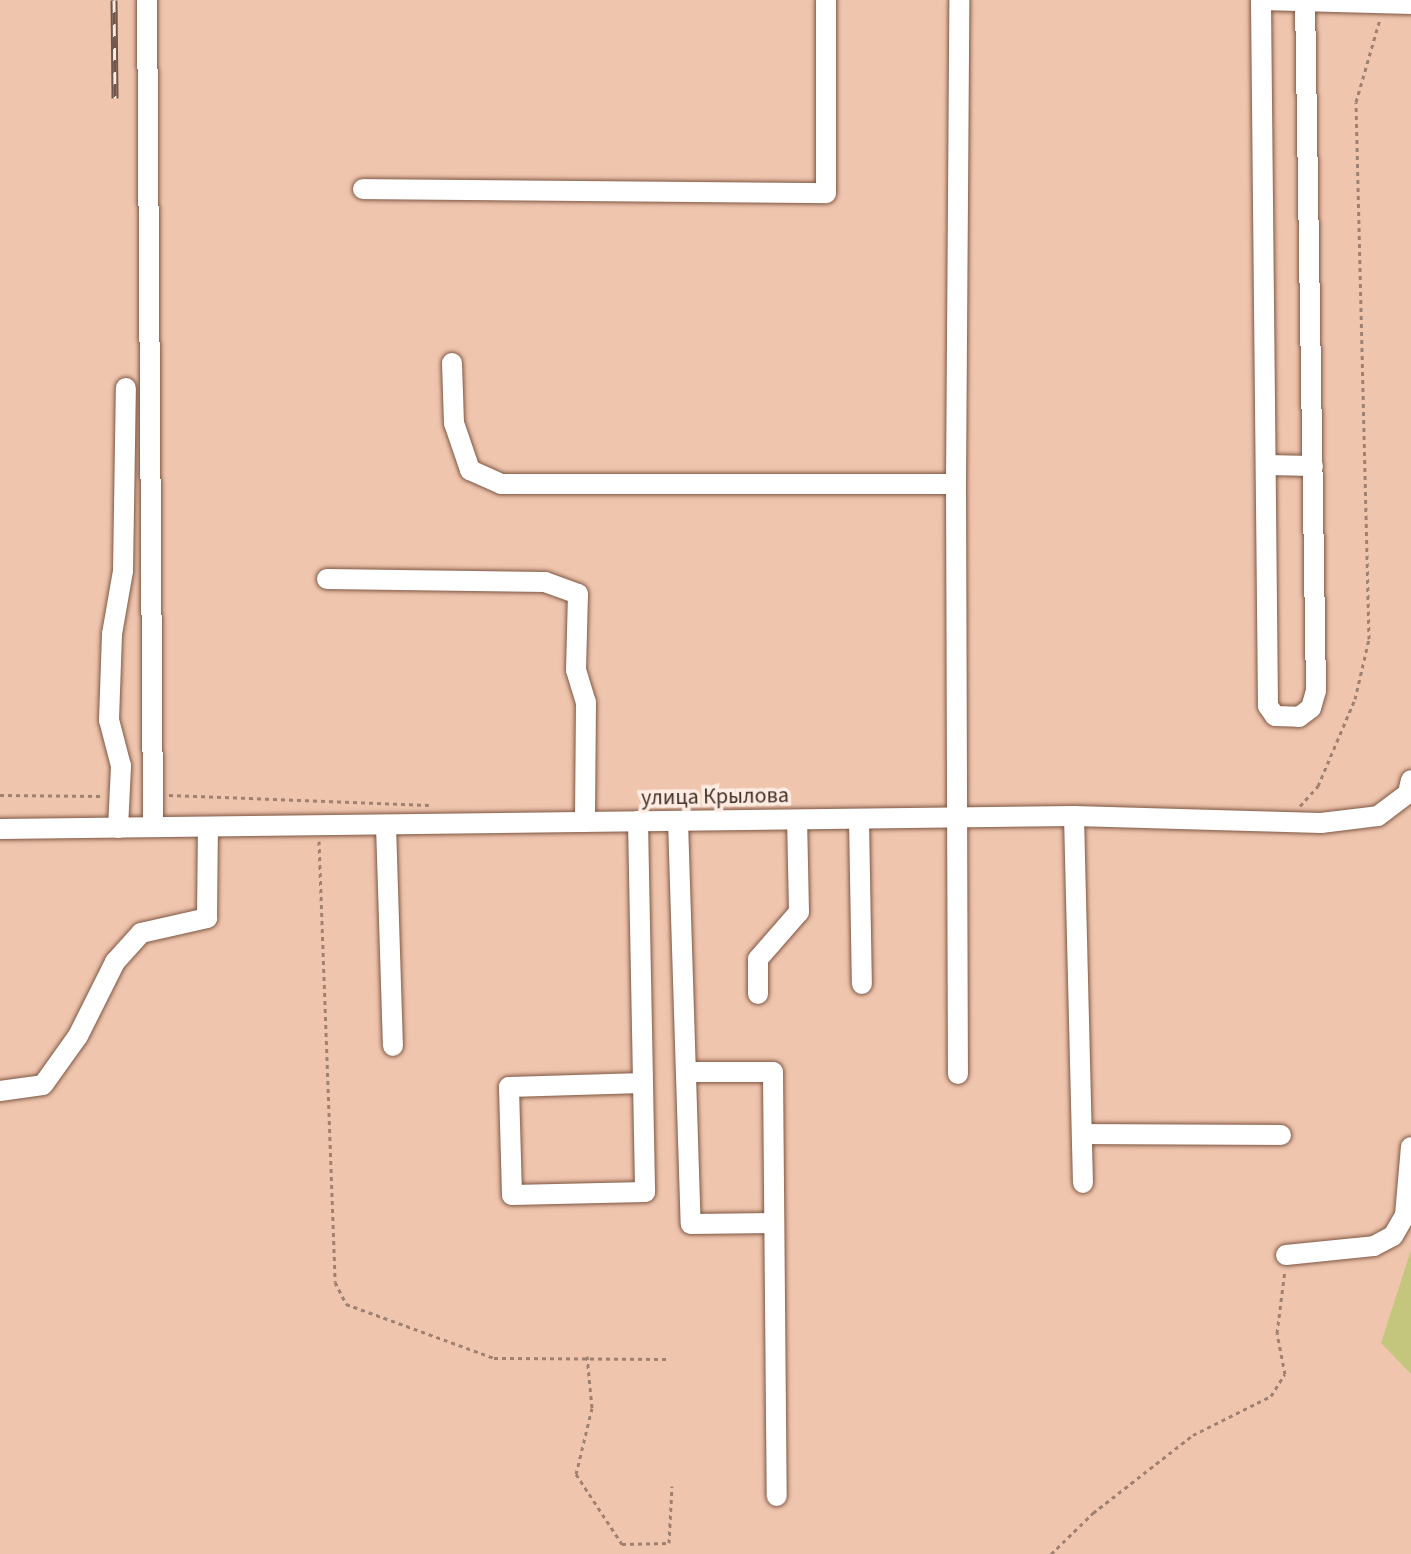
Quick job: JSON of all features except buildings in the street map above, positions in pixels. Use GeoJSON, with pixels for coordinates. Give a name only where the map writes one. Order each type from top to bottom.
{"type":"FeatureCollection","features":[{"type":"Feature","properties":{"kind":"street"},"geometry":{"type":"LineString","coordinates":[[147,0],[153,827]]}},
{"type":"Feature","properties":{"kind":"street"},"geometry":{"type":"LineString","coordinates":[[363,189],[826,193],[826,0]]}},
{"type":"Feature","properties":{"kind":"street"},"geometry":{"type":"LineString","coordinates":[[958,1074],[956,484],[959,0]]}},
{"type":"Feature","properties":{"kind":"street"},"geometry":{"type":"LineString","coordinates":[[1305,1],[1316,691],[1311,708],[1299,717],[1275,716],[1268,706],[1261,1],[1305,1],[1411,4]]}},
{"type":"Feature","properties":{"kind":"street"},"geometry":{"type":"LineString","coordinates":[[452,363],[454,423],[470,470],[501,484],[956,484]]}},
{"type":"Feature","properties":{"kind":"street"},"geometry":{"type":"LineString","coordinates":[[118,828],[121,766],[109,720],[112,634],[123,571],[126,388]]}},
{"type":"Feature","properties":{"kind":"street"},"geometry":{"type":"LineString","coordinates":[[1266,465],[1313,466]]}},
{"type":"Feature","properties":{"kind":"street"},"geometry":{"type":"LineString","coordinates":[[327,579],[545,582],[578,594],[576,670],[586,702],[585,822]]}},
{"type":"Feature","properties":{"kind":"street","name":"улица Крылова"},"geometry":{"type":"LineString","coordinates":[[0,829],[1074,816],[1360,821],[1395,806],[1410,790]]}},
{"type":"Feature","properties":{"kind":"street"},"geometry":{"type":"LineString","coordinates":[[1074,816],[1083,1183]]}},
{"type":"Feature","properties":{"kind":"street"},"geometry":{"type":"LineString","coordinates":[[859,819],[862,984]]}},
{"type":"Feature","properties":{"kind":"street"},"geometry":{"type":"LineString","coordinates":[[758,994],[758,959],[799,912],[797,820]]}},
{"type":"Feature","properties":{"kind":"street"},"geometry":{"type":"LineString","coordinates":[[638,821],[643,1083],[645,1192],[512,1195],[509,1087],[643,1083]]}},
{"type":"Feature","properties":{"kind":"street"},"geometry":{"type":"LineString","coordinates":[[678,821],[691,1224],[774,1223]]}},
{"type":"Feature","properties":{"kind":"street"},"geometry":{"type":"LineString","coordinates":[[386,825],[393,1046]]}},
{"type":"Feature","properties":{"kind":"street"},"geometry":{"type":"LineString","coordinates":[[0,1091],[43,1085],[78,1036],[115,962],[141,933],[207,918],[208,827]]}},
{"type":"Feature","properties":{"kind":"street"},"geometry":{"type":"LineString","coordinates":[[686,1072],[773,1072],[777,1496]]}},
{"type":"Feature","properties":{"kind":"street"},"geometry":{"type":"LineString","coordinates":[[1082,1134],[1281,1135]]}},
{"type":"Feature","properties":{"kind":"street"},"geometry":{"type":"LineString","coordinates":[[1286,1255],[1374,1246],[1393,1236],[1405,1215],[1411,1147]]}},
{"type":"Feature","properties":{"kind":"path"},"geometry":{"type":"LineString","coordinates":[[1288,822],[1318,786],[1355,699],[1369,639],[1356,102],[1387,4]]}},
{"type":"Feature","properties":{"kind":"path"},"geometry":{"type":"LineString","coordinates":[[0,795],[120,797]]}},
{"type":"Feature","properties":{"kind":"path"},"geometry":{"type":"LineString","coordinates":[[153,795],[445,805]]}},
{"type":"Feature","properties":{"kind":"path"},"geometry":{"type":"LineString","coordinates":[[318,825],[335,1282],[346,1304],[494,1358],[587,1356],[666,1359]]}},
{"type":"Feature","properties":{"kind":"path"},"geometry":{"type":"LineString","coordinates":[[1051,1554],[1093,1513],[1193,1435],[1271,1396],[1285,1374],[1277,1333],[1286,1255]]}},
{"type":"Feature","properties":{"kind":"path"},"geometry":{"type":"LineString","coordinates":[[587,1356],[592,1408],[576,1474],[622,1544],[669,1543],[672,1486]]}},
{"type":"Feature","properties":{"kind":"green space"},"geometry":{"type":"Polygon","coordinates":[[[1411,1250],[1411,1374],[1381,1343],[1411,1250]]]}},
{"type":"Feature","properties":{"kind":"railway"},"geometry":{"type":"LineString","coordinates":[[114,0],[115,98]]}}]}
